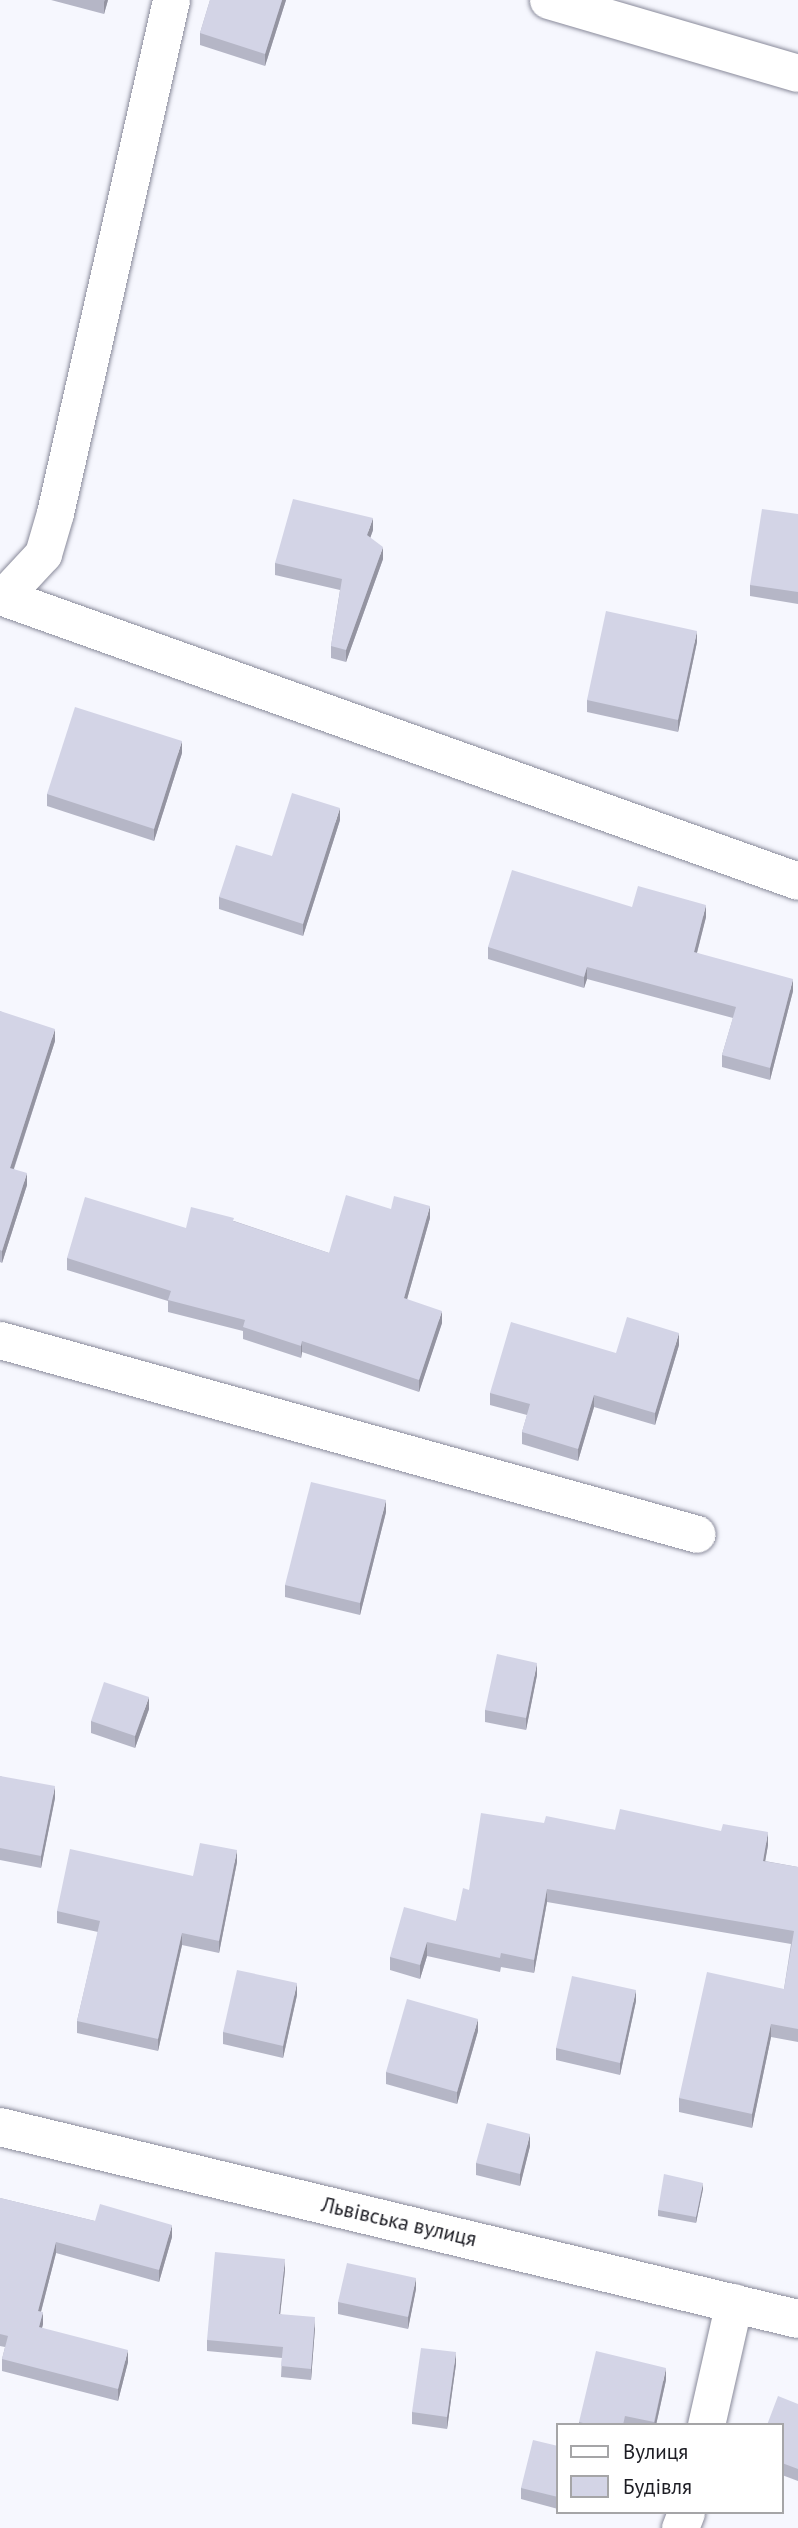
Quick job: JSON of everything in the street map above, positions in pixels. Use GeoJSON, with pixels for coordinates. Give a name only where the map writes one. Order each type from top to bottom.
{"type":"FeatureCollection","features":[{"type":"Feature","properties":{"kind":"main road","name":"Львівська вулиця"},"geometry":{"type":"LineString","coordinates":[[0,2127],[798,2319]]}},
{"type":"Feature","properties":{"kind":"street"},"geometry":{"type":"LineString","coordinates":[[171,0],[55,513],[43,554],[2,597],[798,881]]}},
{"type":"Feature","properties":{"kind":"street"},"geometry":{"type":"LineString","coordinates":[[548,0],[798,73]]}},
{"type":"Feature","properties":{"kind":"street"},"geometry":{"type":"LineString","coordinates":[[0,1339],[696,1534]]}},
{"type":"Feature","properties":{"kind":"street"},"geometry":{"type":"LineString","coordinates":[[706,2423],[734,2302]]}},
{"type":"Feature","properties":{"kind":"building"},"geometry":{"type":"Polygon","coordinates":[[[210,0],[282,0],[265,54],[200,33],[210,0]]]}},
{"type":"Feature","properties":{"kind":"building"},"geometry":{"type":"Polygon","coordinates":[[[293,499],[373,518],[367,535],[383,547],[346,650],[331,646],[342,579],[275,563],[293,499]]]}},
{"type":"Feature","properties":{"kind":"building"},"geometry":{"type":"Polygon","coordinates":[[[762,509],[798,514],[798,592],[750,585],[762,509]]]}},
{"type":"Feature","properties":{"kind":"building"},"geometry":{"type":"Polygon","coordinates":[[[606,611],[697,631],[678,720],[587,700],[606,611]]]}},
{"type":"Feature","properties":{"kind":"building"},"geometry":{"type":"Polygon","coordinates":[[[75,707],[182,741],[154,829],[47,794],[75,707]]]}},
{"type":"Feature","properties":{"kind":"building"},"geometry":{"type":"Polygon","coordinates":[[[292,793],[340,808],[303,924],[219,897],[236,845],[272,856],[292,793]]]}},
{"type":"Feature","properties":{"kind":"building"},"geometry":{"type":"Polygon","coordinates":[[[512,870],[632,907],[638,886],[706,905],[694,952],[793,979],[770,1068],[722,1055],[736,1007],[587,967],[584,977],[488,947],[512,870]]]}},
{"type":"Feature","properties":{"kind":"building"},"geometry":{"type":"Polygon","coordinates":[[[0,1011],[55,1029],[10,1168],[27,1173],[2,1251],[0,1250],[0,1011]]]}},
{"type":"Feature","properties":{"kind":"building"},"geometry":{"type":"Polygon","coordinates":[[[346,1195],[391,1209],[394,1196],[430,1206],[404,1298],[442,1311],[419,1380],[302,1341],[301,1346],[243,1327],[245,1320],[168,1300],[171,1291],[67,1258],[85,1197],[186,1228],[191,1207],[234,1218],[233,1221],[329,1253],[346,1195]]]}},
{"type":"Feature","properties":{"kind":"building"},"geometry":{"type":"Polygon","coordinates":[[[627,1317],[679,1333],[655,1413],[594,1395],[578,1449],[522,1432],[530,1404],[490,1393],[511,1322],[616,1353],[627,1317]]]}},
{"type":"Feature","properties":{"kind":"building"},"geometry":{"type":"Polygon","coordinates":[[[311,1482],[386,1500],[360,1603],[285,1585],[311,1482]]]}},
{"type":"Feature","properties":{"kind":"building"},"geometry":{"type":"Polygon","coordinates":[[[497,1654],[537,1663],[526,1718],[485,1710],[497,1654]]]}},
{"type":"Feature","properties":{"kind":"building"},"geometry":{"type":"Polygon","coordinates":[[[104,1682],[149,1697],[135,1736],[91,1721],[104,1682]]]}},
{"type":"Feature","properties":{"kind":"building"},"geometry":{"type":"Polygon","coordinates":[[[0,1776],[55,1786],[41,1856],[0,1848],[0,1776]]]}},
{"type":"Feature","properties":{"kind":"building"},"geometry":{"type":"Polygon","coordinates":[[[620,1809],[721,1831],[723,1824],[768,1832],[763,1861],[798,1867],[798,2029],[771,2024],[752,2114],[679,2098],[707,1972],[784,1989],[794,1931],[547,1889],[534,1960],[501,1953],[500,1958],[427,1942],[420,1965],[390,1957],[404,1907],[456,1921],[463,1888],[469,1890],[481,1813],[544,1823],[546,1816],[615,1830],[620,1809]]]}},
{"type":"Feature","properties":{"kind":"building"},"geometry":{"type":"Polygon","coordinates":[[[200,1843],[237,1850],[219,1941],[182,1933],[158,2039],[77,2021],[100,1921],[57,1911],[70,1849],[193,1876],[200,1843]]]}},
{"type":"Feature","properties":{"kind":"building"},"geometry":{"type":"Polygon","coordinates":[[[237,1970],[297,1983],[283,2046],[223,2032],[237,1970]]]}},
{"type":"Feature","properties":{"kind":"building"},"geometry":{"type":"Polygon","coordinates":[[[572,1976],[636,1990],[620,2063],[556,2048],[572,1976]]]}},
{"type":"Feature","properties":{"kind":"building"},"geometry":{"type":"Polygon","coordinates":[[[407,1999],[478,2019],[457,2092],[386,2072],[407,1999]]]}},
{"type":"Feature","properties":{"kind":"building"},"geometry":{"type":"Polygon","coordinates":[[[487,2123],[530,2134],[520,2174],[476,2163],[487,2123]]]}},
{"type":"Feature","properties":{"kind":"building"},"geometry":{"type":"Polygon","coordinates":[[[664,2174],[703,2183],[696,2217],[658,2210],[664,2174]]]}},
{"type":"Feature","properties":{"kind":"building"},"geometry":{"type":"Polygon","coordinates":[[[0,2198],[95,2221],[100,2204],[172,2225],[159,2270],[56,2242],[38,2311],[43,2312],[39,2327],[128,2350],[118,2389],[2,2359],[8,2336],[0,2334],[0,2198]]]}},
{"type":"Feature","properties":{"kind":"building"},"geometry":{"type":"Polygon","coordinates":[[[215,2252],[285,2259],[279,2314],[315,2317],[311,2369],[281,2366],[283,2347],[207,2340],[215,2252]]]}},
{"type":"Feature","properties":{"kind":"building"},"geometry":{"type":"Polygon","coordinates":[[[347,2263],[416,2278],[408,2317],[338,2302],[347,2263]]]}},
{"type":"Feature","properties":{"kind":"building"},"geometry":{"type":"Polygon","coordinates":[[[421,2348],[456,2352],[447,2417],[412,2412],[421,2348]]]}},
{"type":"Feature","properties":{"kind":"building"},"geometry":{"type":"Polygon","coordinates":[[[596,2351],[666,2368],[654,2422],[625,2416],[623,2423],[579,2422],[596,2351]]]}},
{"type":"Feature","properties":{"kind":"building"},"geometry":{"type":"Polygon","coordinates":[[[778,2396],[798,2404],[798,2469],[784,2464],[784,2423],[768,2423],[778,2396]]]}},
{"type":"Feature","properties":{"kind":"building"},"geometry":{"type":"Polygon","coordinates":[[[533,2440],[556,2446],[556,2497],[521,2488],[533,2440]]]}}]}
